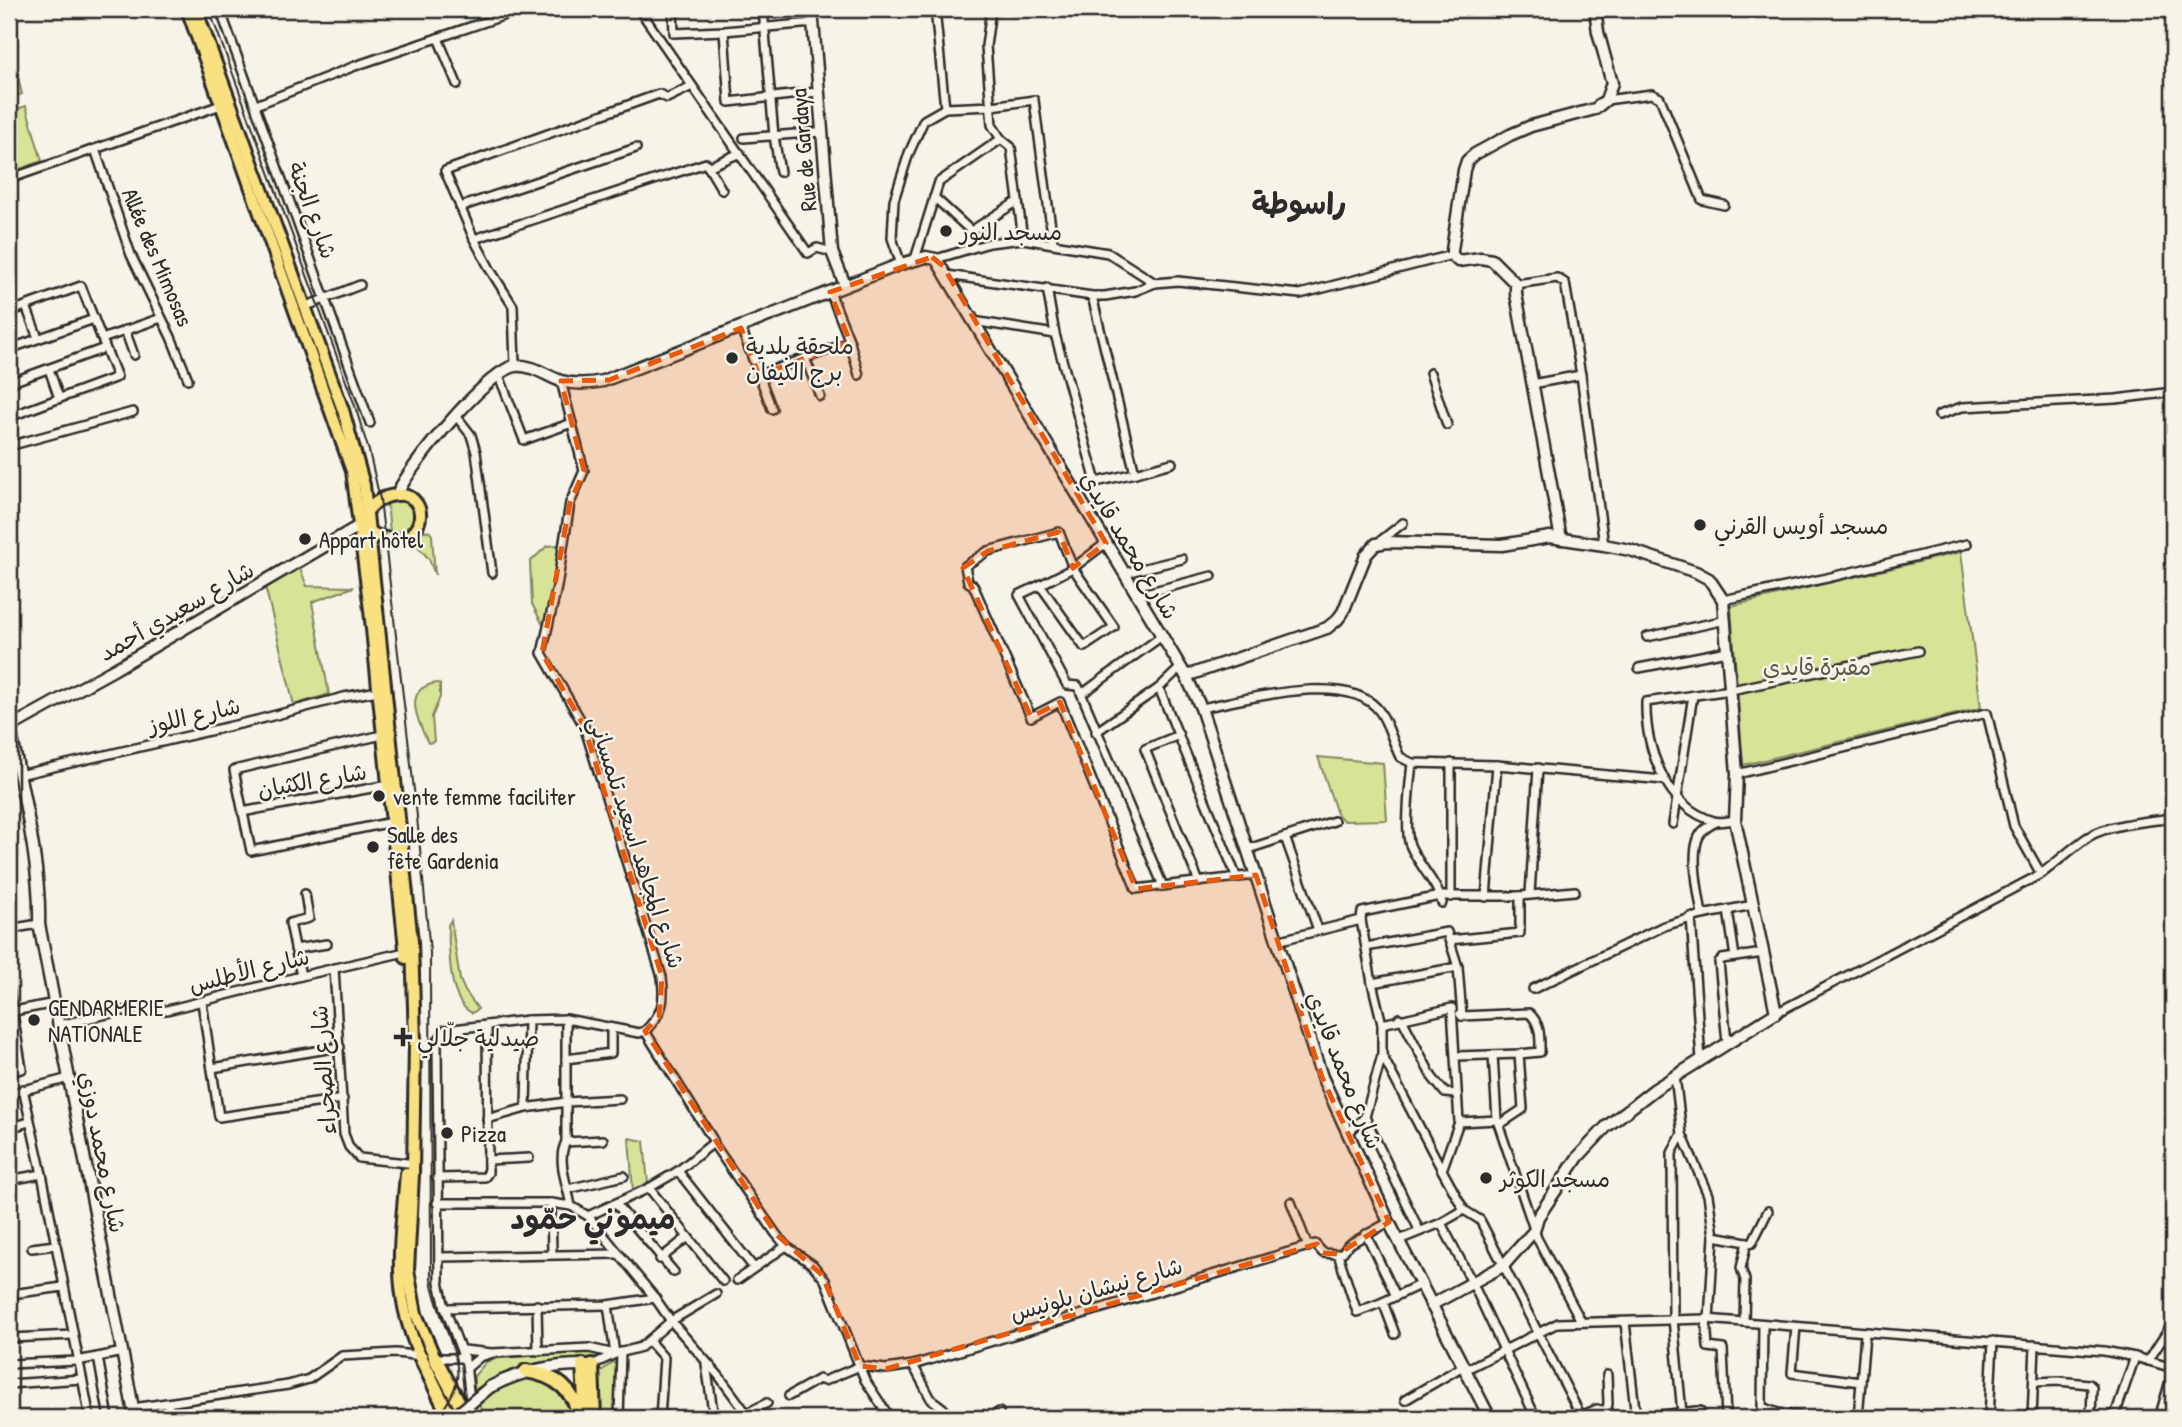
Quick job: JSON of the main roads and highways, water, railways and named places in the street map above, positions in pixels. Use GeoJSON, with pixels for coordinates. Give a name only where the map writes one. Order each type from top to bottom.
{"type":"FeatureCollection","features":[{"type":"Feature","properties":{"kind":"highway"},"geometry":{"type":"LineString","coordinates":[[419,1356],[451,1418]]}},
{"type":"Feature","properties":{"kind":"highway"},"geometry":{"type":"LineString","coordinates":[[435,1358],[469,1418]]}},
{"type":"Feature","properties":{"kind":"highway"},"geometry":{"type":"LineString","coordinates":[[586,1418],[588,1365]]}},
{"type":"Feature","properties":{"kind":"highway"},"geometry":{"type":"LineString","coordinates":[[588,1365],[594,1418]]}},
{"type":"Feature","properties":{"kind":"highway"},"geometry":{"type":"LineString","coordinates":[[526,1371],[550,1376],[559,1382],[574,1398],[580,1418]]}},
{"type":"Feature","properties":{"kind":"main road"},"geometry":{"type":"LineString","coordinates":[[187,9],[346,450],[362,526],[405,952],[409,1051],[407,1163],[399,1287],[406,1321],[419,1356]]}},
{"type":"Feature","properties":{"kind":"main road"},"geometry":{"type":"LineString","coordinates":[[196,9],[343,410],[364,485],[366,512],[362,526],[379,609],[412,942],[415,1041],[413,1175],[408,1269],[416,1314],[435,1358]]}},
{"type":"Feature","properties":{"kind":"main road","name":"Rue de Gardaya"},"geometry":{"type":"LineString","coordinates":[[812,9],[832,252],[845,285]]}},
{"type":"Feature","properties":{"kind":"main road"},"geometry":{"type":"LineString","coordinates":[[1561,539],[1516,284],[1492,260],[1480,258],[1458,261],[1452,255],[1462,178],[1468,161],[1475,154],[1519,131],[1595,109],[1606,100],[1612,83],[1598,32],[1595,9]]}},
{"type":"Feature","properties":{"kind":"main road","name":"شارع محمد قايدي"},"geometry":{"type":"LineString","coordinates":[[845,285],[915,258],[936,259],[1184,672],[1201,708],[1322,1077],[1389,1222],[1490,1418]]}},
{"type":"Feature","properties":{"kind":"main road"},"geometry":{"type":"LineString","coordinates":[[397,495],[409,471],[498,373],[515,366],[528,367],[561,381],[581,384],[609,380],[845,285]]}},
{"type":"Feature","properties":{"kind":"main road"},"geometry":{"type":"LineString","coordinates":[[370,555],[380,543],[409,536],[418,524],[420,512],[410,498],[407,484],[409,471]]}},
{"type":"Feature","properties":{"kind":"main road"},"geometry":{"type":"LineString","coordinates":[[364,485],[376,495],[410,498]]}},
{"type":"Feature","properties":{"kind":"main road"},"geometry":{"type":"LineString","coordinates":[[366,512],[384,497]]}},
{"type":"Feature","properties":{"kind":"main road"},"geometry":{"type":"LineString","coordinates":[[362,526],[388,540]]}},
{"type":"Feature","properties":{"kind":"main road","name":"شارع سعيدي أحمد"},"geometry":{"type":"LineString","coordinates":[[9,726],[115,669],[362,526]]}},
{"type":"Feature","properties":{"kind":"main road"},"geometry":{"type":"LineString","coordinates":[[1184,672],[1327,628],[1343,611],[1366,555],[1376,544],[1387,542],[1502,545],[1545,537],[1604,545],[1630,550],[1696,572],[1709,579],[1723,600],[1737,774],[1735,820],[1776,1013],[1675,1076],[1606,1127],[1590,1142],[1551,1196],[1538,1217],[1534,1231],[1503,1266],[1431,1306]]}},
{"type":"Feature","properties":{"kind":"main road","name":"شارع محمد دوزي"},"geometry":{"type":"LineString","coordinates":[[9,726],[29,826],[40,908],[39,924],[134,1413]]}},
{"type":"Feature","properties":{"kind":"main road"},"geometry":{"type":"LineString","coordinates":[[451,1418],[490,1387],[526,1371],[554,1366],[588,1365]]}},
{"type":"Feature","properties":{"kind":"tram line"},"geometry":{"type":"LineString","coordinates":[[209,9],[354,403],[380,499],[430,952],[431,1278],[457,1368],[454,1389],[438,1418]]}},
{"type":"Feature","properties":{"kind":"place","name":"مسجد النور"},"geometry":{"type":"Point","coordinates":[946,231]}},
{"type":"Feature","properties":{"kind":"place","name":"ملحقة بلدية برج الكيفان"},"geometry":{"type":"Point","coordinates":[732,358]}},
{"type":"Feature","properties":{"kind":"place","name":"مسجد أويس القرني"},"geometry":{"type":"Point","coordinates":[1700,525]}},
{"type":"Feature","properties":{"kind":"place","name":"Appart hôtel"},"geometry":{"type":"Point","coordinates":[305,539]}},
{"type":"Feature","properties":{"kind":"place","name":"vente femme faciliter"},"geometry":{"type":"Point","coordinates":[379,796]}},
{"type":"Feature","properties":{"kind":"place","name":"Salle des fête Gardenia"},"geometry":{"type":"Point","coordinates":[373,847]}},
{"type":"Feature","properties":{"kind":"place","name":"GENDARMERIE NATIONALE"},"geometry":{"type":"Point","coordinates":[34,1020]}},
{"type":"Feature","properties":{"kind":"place","name":"صيدلية جلّالي"},"geometry":{"type":"Point","coordinates":[403,1037]}},
{"type":"Feature","properties":{"kind":"place","name":"Pizza"},"geometry":{"type":"Point","coordinates":[447,1133]}},
{"type":"Feature","properties":{"kind":"place","name":"مسجد الكوثر"},"geometry":{"type":"Point","coordinates":[1486,1178]}},
{"type":"Feature","properties":{"kind":"district","name":"راسوطة"},"geometry":{"type":"Point","coordinates":[1299,203]}},
{"type":"Feature","properties":{"kind":"district","name":"ميموني حمّود"},"geometry":{"type":"Point","coordinates":[593,1218]}},
{"type":"Feature","properties":{"kind":"park label","name":"مقبرة قايدي"},"geometry":{"type":"Point","coordinates":[1817,666]}}]}
